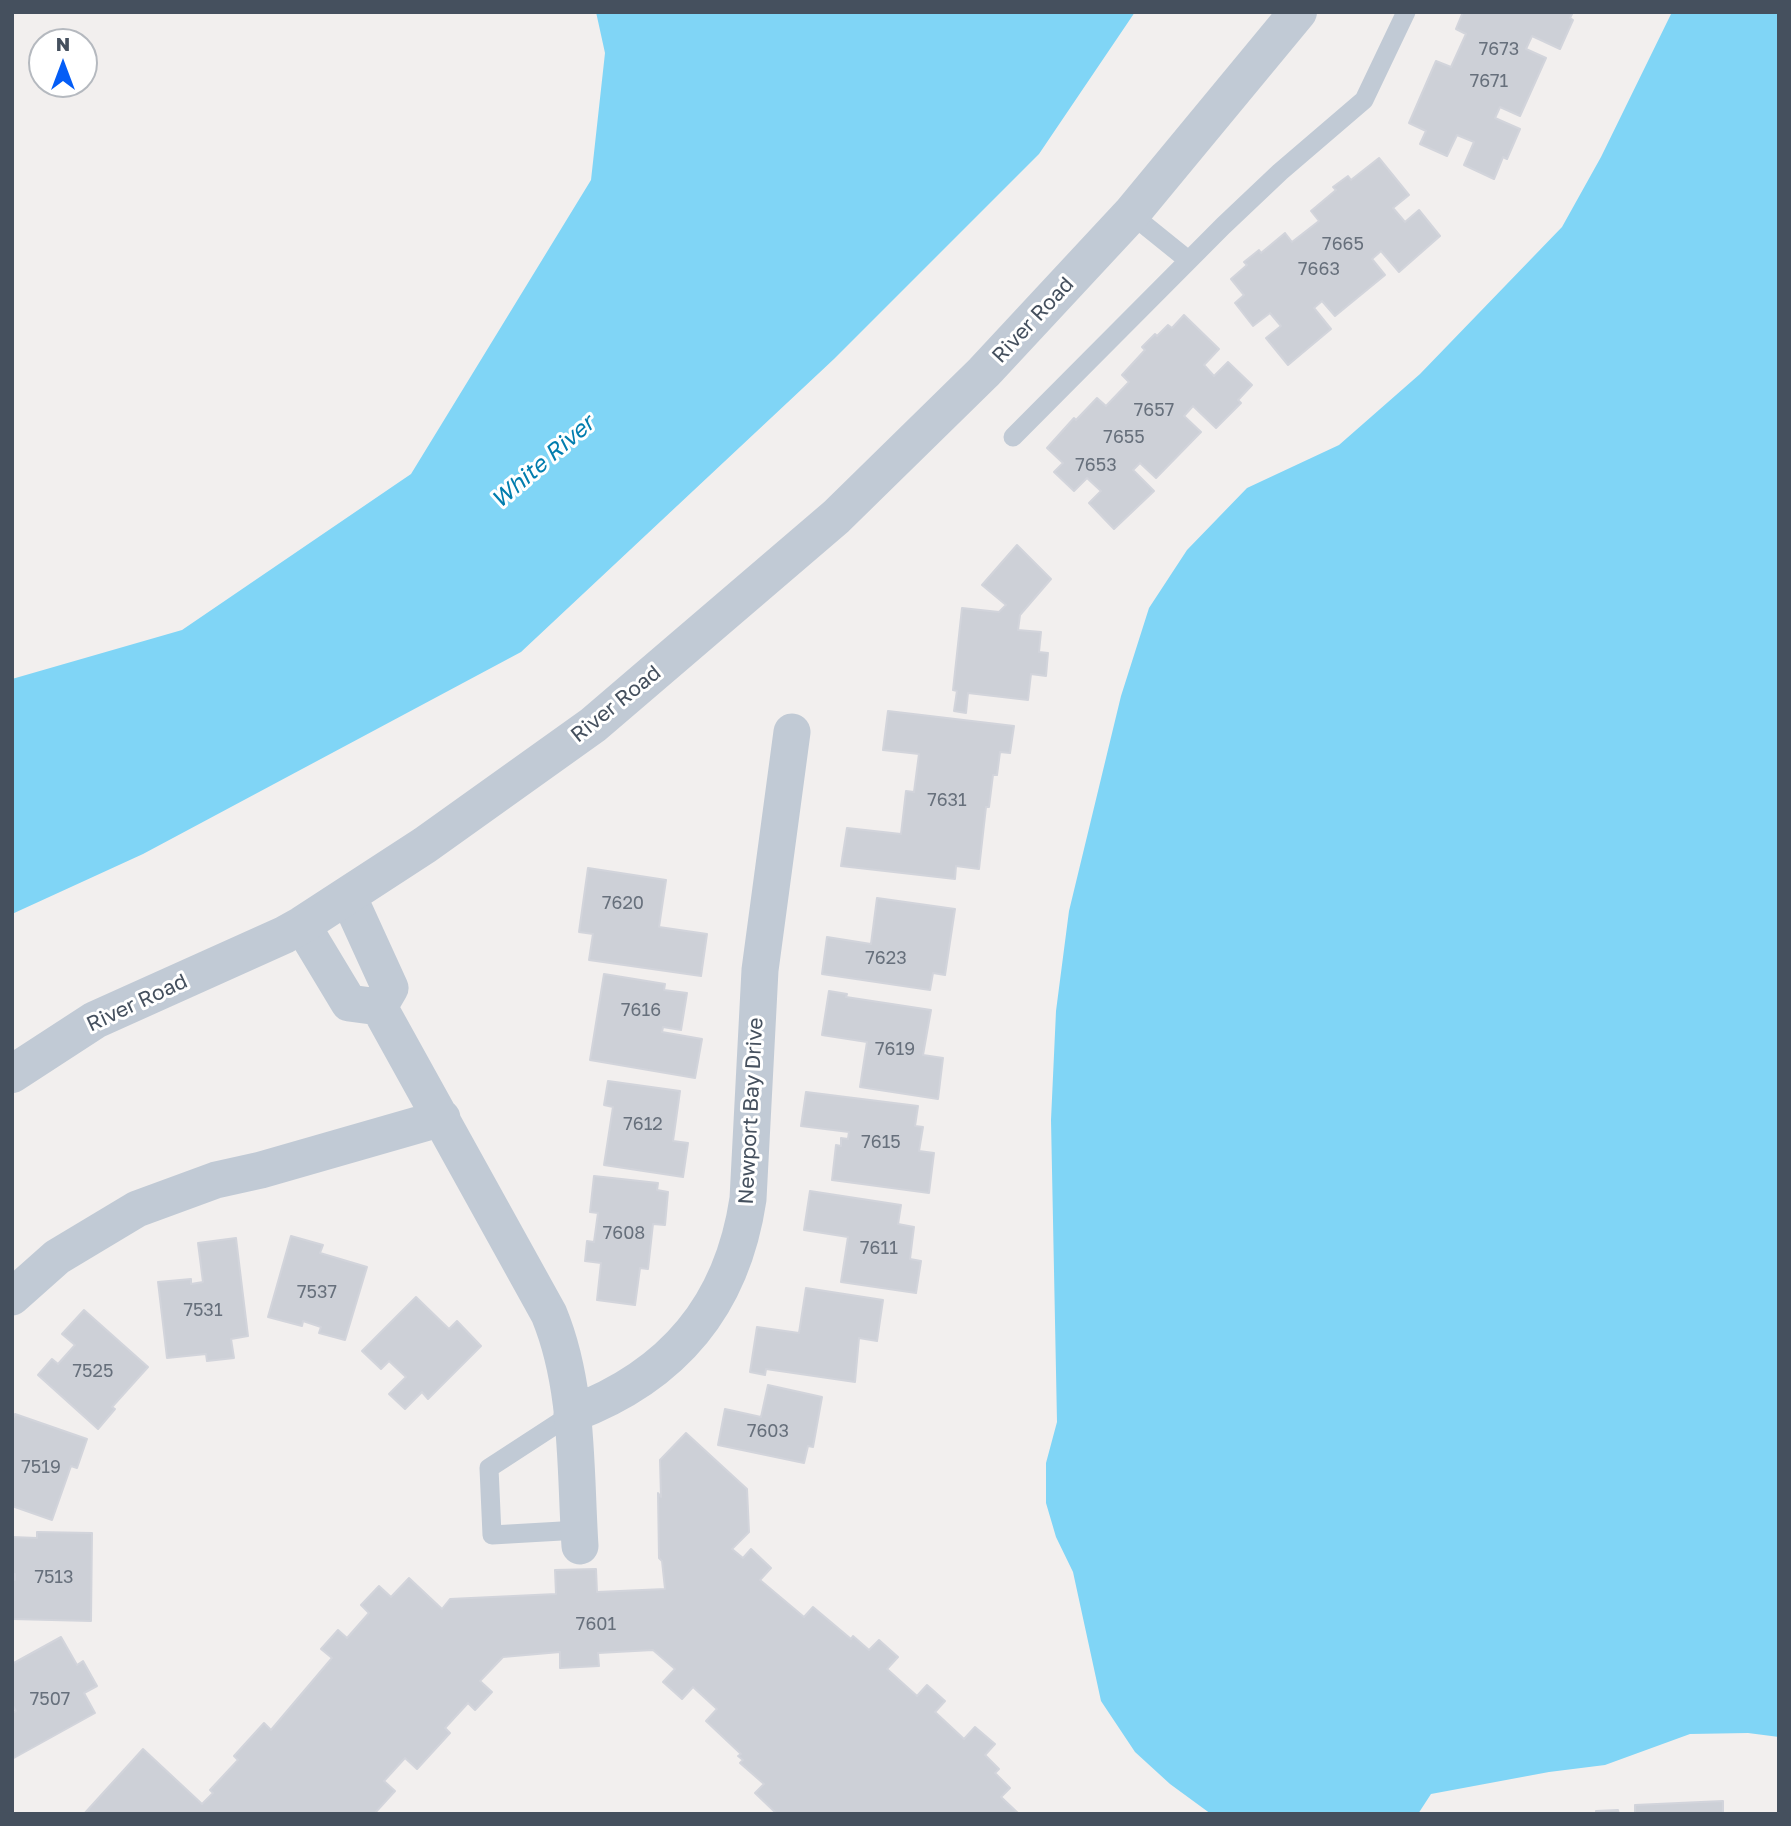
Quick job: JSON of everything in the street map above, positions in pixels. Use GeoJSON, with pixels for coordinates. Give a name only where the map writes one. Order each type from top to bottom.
{"type":"FeatureCollection","features":[{"type":"Feature","properties":{"kind":"street","name":"River Road"},"geometry":{"type":"LineString","coordinates":[[12,1074],[95,1020],[302,925],[435,838],[593,725],[836,517],[984,372],[1131,214],[1298,12]]}},
{"type":"Feature","properties":{"kind":"street","name":"Newport Bay Drive"},"geometry":{"type":"LineString","coordinates":[[572,1414],[601,1403],[630,1387],[663,1363],[686,1339],[706,1312],[722,1285],[736,1251],[748,1199],[755,1024],[764,931],[792,732]]}},
{"type":"Feature","properties":{"kind":"street"},"geometry":{"type":"LineString","coordinates":[[348,895],[390,988],[380,1007]]}},
{"type":"Feature","properties":{"kind":"street"},"geometry":{"type":"LineString","coordinates":[[302,925],[349,1003],[380,1007]]}},
{"type":"Feature","properties":{"kind":"street"},"geometry":{"type":"LineString","coordinates":[[380,1007],[550,1314],[557,1332],[567,1373],[572,1414],[579,1538]]}},
{"type":"Feature","properties":{"kind":"street"},"geometry":{"type":"LineString","coordinates":[[12,1297],[57,1257],[137,1209],[216,1180],[261,1170],[442,1118]]}},
{"type":"Feature","properties":{"kind":"lane"},"geometry":{"type":"LineString","coordinates":[[1013,437],[1188,260],[1280,172],[1364,100],[1406,12]]}},
{"type":"Feature","properties":{"kind":"lane"},"geometry":{"type":"LineString","coordinates":[[1131,214],[1188,260]]}},
{"type":"Feature","properties":{"kind":"lane"},"geometry":{"type":"LineString","coordinates":[[572,1414],[489,1468],[492,1535],[579,1538]]}},
{"type":"Feature","properties":{"kind":"water","name":"White River"},"geometry":{"type":"Polygon","coordinates":[[[596,12],[1135,12],[1039,154],[834,359],[521,652],[143,854],[12,914],[12,679],[182,630],[411,474],[591,180],[605,53],[596,12]]]}},
{"type":"Feature","properties":{"kind":"water"},"geometry":{"type":"Polygon","coordinates":[[[1672,12],[1779,12],[1779,1737],[1748,1733],[1690,1734],[1605,1765],[1549,1772],[1431,1794],[1418,1814],[1211,1814],[1170,1784],[1135,1752],[1101,1701],[1073,1572],[1056,1537],[1046,1503],[1046,1463],[1057,1422],[1051,1120],[1056,1011],[1069,911],[1121,696],[1149,608],[1187,550],[1247,488],[1339,445],[1420,374],[1562,227],[1601,157],[1672,12]]]}},
{"type":"Feature","properties":{"kind":"building"},"geometry":{"type":"Polygon","coordinates":[[[1463,12],[1573,12],[1570,18],[1573,20],[1560,49],[1532,36],[1526,49],[1546,58],[1520,116],[1500,107],[1495,118],[1520,129],[1507,159],[1503,157],[1494,179],[1464,165],[1474,142],[1457,135],[1447,156],[1420,144],[1426,131],[1409,123],[1436,61],[1451,67],[1466,34],[1456,29],[1463,12]]]}},
{"type":"Feature","properties":{"kind":"building"},"geometry":{"type":"Polygon","coordinates":[[[1379,158],[1409,195],[1393,208],[1405,222],[1419,210],[1440,236],[1399,272],[1381,251],[1372,259],[1385,275],[1335,316],[1322,301],[1314,308],[1331,329],[1288,365],[1266,338],[1281,326],[1270,313],[1253,326],[1235,303],[1244,295],[1231,279],[1247,265],[1244,262],[1259,250],[1261,253],[1285,233],[1292,242],[1319,221],[1311,211],[1336,190],[1333,187],[1348,176],[1351,180],[1379,158]]]}},
{"type":"Feature","properties":{"kind":"building"},"geometry":{"type":"Polygon","coordinates":[[[1184,315],[1219,349],[1204,365],[1214,376],[1228,362],[1252,385],[1238,400],[1241,403],[1216,428],[1193,406],[1184,416],[1201,432],[1156,478],[1140,463],[1133,470],[1154,491],[1114,529],[1089,503],[1101,491],[1087,478],[1074,491],[1054,472],[1063,463],[1047,448],[1074,418],[1076,420],[1097,398],[1106,406],[1129,382],[1122,375],[1145,350],[1142,347],[1168,325],[1172,328],[1184,315]]]}},
{"type":"Feature","properties":{"kind":"building"},"geometry":{"type":"Polygon","coordinates":[[[1017,545],[1051,579],[1020,615],[1018,630],[1041,632],[1039,652],[1048,653],[1046,676],[1031,674],[1028,700],[968,693],[966,713],[954,711],[957,691],[953,690],[962,608],[999,612],[1006,605],[982,585],[1017,545]]]}},
{"type":"Feature","properties":{"kind":"building"},"geometry":{"type":"Polygon","coordinates":[[[888,711],[1014,726],[1010,753],[1000,752],[997,775],[993,775],[989,807],[986,807],[979,869],[956,866],[955,879],[841,866],[847,828],[901,834],[906,791],[914,792],[919,754],[883,750],[888,711]]]}},
{"type":"Feature","properties":{"kind":"building"},"geometry":{"type":"Polygon","coordinates":[[[588,868],[666,880],[659,927],[707,934],[701,976],[589,960],[593,934],[579,932],[588,868]]]}},
{"type":"Feature","properties":{"kind":"building"},"geometry":{"type":"Polygon","coordinates":[[[877,898],[955,909],[945,975],[933,973],[930,990],[822,974],[827,937],[871,944],[877,898]]]}},
{"type":"Feature","properties":{"kind":"building"},"geometry":{"type":"Polygon","coordinates":[[[604,974],[665,984],[664,990],[687,993],[681,1030],[663,1027],[662,1032],[702,1039],[695,1078],[590,1060],[604,974]]]}},
{"type":"Feature","properties":{"kind":"building"},"geometry":{"type":"Polygon","coordinates":[[[829,991],[847,994],[846,997],[931,1010],[923,1055],[943,1058],[938,1099],[860,1087],[867,1042],[822,1035],[829,991]]]}},
{"type":"Feature","properties":{"kind":"building"},"geometry":{"type":"Polygon","coordinates":[[[608,1081],[680,1091],[673,1141],[688,1143],[683,1177],[604,1165],[613,1107],[604,1105],[608,1081]]]}},
{"type":"Feature","properties":{"kind":"building"},"geometry":{"type":"Polygon","coordinates":[[[806,1092],[918,1106],[915,1126],[923,1127],[919,1151],[934,1153],[929,1193],[832,1180],[836,1145],[841,1146],[841,1138],[848,1139],[849,1132],[801,1126],[806,1092]]]}},
{"type":"Feature","properties":{"kind":"building"},"geometry":{"type":"Polygon","coordinates":[[[594,1176],[658,1183],[657,1190],[668,1192],[665,1225],[653,1224],[648,1269],[640,1268],[635,1305],[597,1300],[601,1263],[585,1261],[587,1241],[594,1242],[598,1213],[590,1212],[594,1176]]]}},
{"type":"Feature","properties":{"kind":"building"},"geometry":{"type":"Polygon","coordinates":[[[810,1191],[901,1205],[898,1224],[914,1227],[910,1259],[921,1261],[916,1293],[841,1282],[848,1237],[804,1230],[810,1191]]]}},
{"type":"Feature","properties":{"kind":"building"},"geometry":{"type":"Polygon","coordinates":[[[291,1236],[323,1245],[320,1253],[367,1267],[345,1340],[319,1333],[321,1327],[303,1321],[302,1326],[268,1317],[291,1236]]]}},
{"type":"Feature","properties":{"kind":"building"},"geometry":{"type":"Polygon","coordinates":[[[236,1238],[248,1336],[231,1339],[234,1358],[207,1361],[206,1354],[167,1358],[158,1282],[191,1279],[191,1284],[203,1282],[198,1243],[236,1238]]]}},
{"type":"Feature","properties":{"kind":"building"},"geometry":{"type":"Polygon","coordinates":[[[806,1288],[883,1300],[877,1341],[859,1338],[855,1382],[766,1369],[765,1375],[750,1372],[757,1327],[799,1333],[806,1288]]]}},
{"type":"Feature","properties":{"kind":"building"},"geometry":{"type":"Polygon","coordinates":[[[416,1297],[449,1329],[457,1321],[481,1346],[428,1399],[422,1392],[405,1409],[389,1394],[406,1377],[389,1361],[381,1369],[362,1351],[416,1297]]]}},
{"type":"Feature","properties":{"kind":"building"},"geometry":{"type":"Polygon","coordinates":[[[84,1310],[148,1367],[112,1407],[115,1409],[98,1429],[38,1375],[52,1359],[58,1364],[75,1345],[62,1334],[84,1310]]]}},
{"type":"Feature","properties":{"kind":"building"},"geometry":{"type":"Polygon","coordinates":[[[768,1385],[822,1397],[813,1447],[808,1446],[804,1463],[718,1445],[725,1409],[761,1417],[768,1385]]]}},
{"type":"Feature","properties":{"kind":"building"},"geometry":{"type":"Polygon","coordinates":[[[15,1414],[87,1439],[77,1468],[71,1466],[52,1520],[12,1506],[12,1421],[15,1414]]]}},
{"type":"Feature","properties":{"kind":"building"},"geometry":{"type":"Polygon","coordinates":[[[686,1433],[747,1489],[749,1532],[732,1549],[743,1558],[751,1549],[771,1568],[760,1580],[804,1617],[813,1607],[851,1639],[853,1636],[869,1650],[879,1640],[898,1657],[887,1669],[917,1696],[927,1685],[945,1701],[935,1712],[964,1739],[975,1727],[995,1744],[985,1755],[999,1769],[995,1773],[1010,1788],[1001,1797],[1019,1814],[777,1814],[755,1793],[764,1784],[740,1763],[743,1760],[738,1756],[741,1754],[706,1721],[717,1709],[693,1687],[682,1699],[663,1682],[675,1669],[653,1650],[598,1653],[599,1666],[560,1668],[560,1652],[503,1657],[480,1681],[492,1692],[475,1710],[468,1703],[445,1728],[450,1733],[417,1769],[405,1758],[384,1781],[395,1791],[374,1814],[84,1814],[143,1749],[202,1804],[213,1793],[210,1790],[238,1760],[234,1756],[264,1723],[271,1730],[332,1658],[321,1649],[338,1630],[347,1638],[369,1613],[361,1605],[379,1586],[391,1597],[409,1578],[442,1609],[450,1599],[556,1594],[555,1570],[596,1569],[597,1592],[665,1589],[662,1561],[659,1558],[660,1460],[686,1433]]]}},
{"type":"Feature","properties":{"kind":"building"},"geometry":{"type":"Polygon","coordinates":[[[37,1532],[92,1533],[91,1621],[12,1619],[12,1580],[15,1580],[15,1574],[12,1574],[12,1537],[37,1538],[37,1532]]]}},
{"type":"Feature","properties":{"kind":"building"},"geometry":{"type":"Polygon","coordinates":[[[61,1637],[77,1665],[83,1661],[97,1686],[84,1693],[95,1713],[12,1759],[12,1713],[16,1711],[12,1704],[12,1664],[61,1637]]]}},
{"type":"Feature","properties":{"kind":"building"},"geometry":{"type":"Polygon","coordinates":[[[1723,1801],[1723,1814],[1635,1814],[1635,1805],[1723,1801]]]}},
{"type":"Feature","properties":{"kind":"building"},"geometry":{"type":"Polygon","coordinates":[[[1618,1810],[1619,1814],[1596,1814],[1596,1811],[1618,1810]]]}}]}
